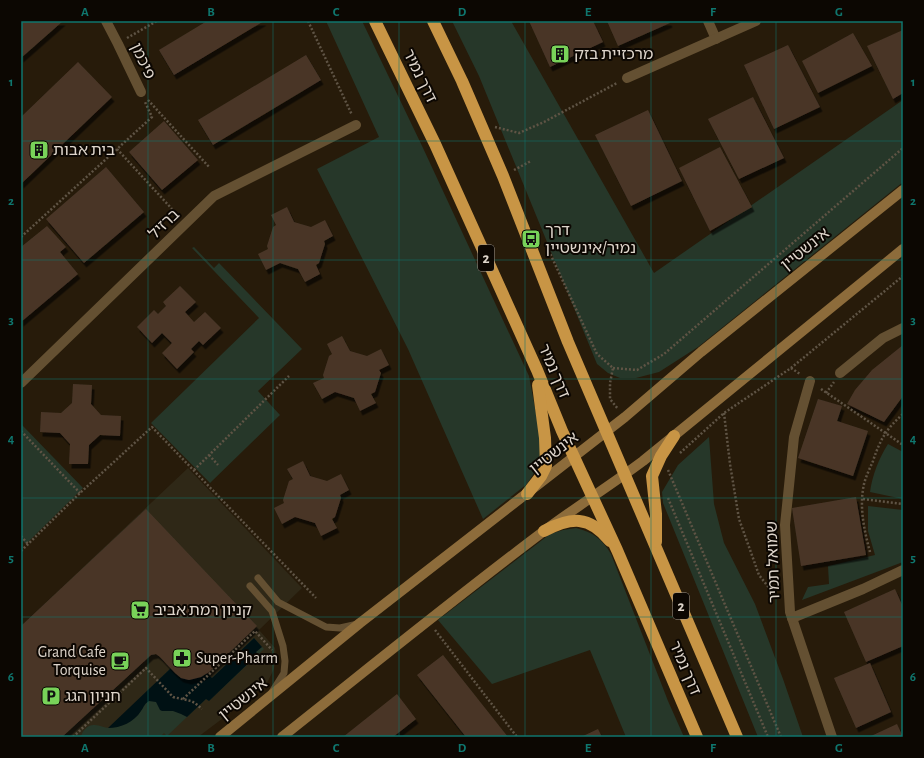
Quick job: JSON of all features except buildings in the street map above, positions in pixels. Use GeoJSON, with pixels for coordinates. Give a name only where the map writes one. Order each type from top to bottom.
{"type":"FeatureCollection","features":[{"type":"Feature","properties":{"kind":"highway","name":"דרך נמיר"},"geometry":{"type":"LineString","coordinates":[[375,21],[435,144],[617,550],[697,737]]}},
{"type":"Feature","properties":{"kind":"highway","name":"דרך נמיר"},"geometry":{"type":"LineString","coordinates":[[433,21],[462,82],[503,176],[568,342],[737,737]]}},
{"type":"Feature","properties":{"kind":"highway"},"geometry":{"type":"LineString","coordinates":[[527,494],[541,476],[546,466],[545,438],[536,370]]}},
{"type":"Feature","properties":{"kind":"highway"},"geometry":{"type":"LineString","coordinates":[[656,548],[656,514],[652,476],[661,456],[674,436]]}},
{"type":"Feature","properties":{"kind":"highway"},"geometry":{"type":"LineString","coordinates":[[544,531],[566,522],[581,520],[588,522],[597,528],[607,537],[617,550]]}},
{"type":"Feature","properties":{"kind":"street","name":"פיכמן"},"geometry":{"type":"LineString","coordinates":[[106,21],[141,92]]}},
{"type":"Feature","properties":{"kind":"street"},"geometry":{"type":"LineString","coordinates":[[708,21],[716,39]]}},
{"type":"Feature","properties":{"kind":"street"},"geometry":{"type":"LineString","coordinates":[[627,78],[756,21]]}},
{"type":"Feature","properties":{"kind":"street","name":"ברזיל"},"geometry":{"type":"LineString","coordinates":[[21,383],[214,196],[356,125]]}},
{"type":"Feature","properties":{"kind":"street","name":"אינשטיין"},"geometry":{"type":"LineString","coordinates":[[220,737],[360,624],[625,417],[701,352],[903,190]]}},
{"type":"Feature","properties":{"kind":"street"},"geometry":{"type":"LineString","coordinates":[[282,737],[544,531],[624,475],[674,436],[903,249]]}},
{"type":"Feature","properties":{"kind":"street"},"geometry":{"type":"LineString","coordinates":[[840,373],[883,338],[903,328]]}},
{"type":"Feature","properties":{"kind":"street","name":"שמואל תמיר"},"geometry":{"type":"LineString","coordinates":[[810,381],[794,437],[785,525],[790,612],[832,737]]}},
{"type":"Feature","properties":{"kind":"street"},"geometry":{"type":"LineString","coordinates":[[792,618],[863,589],[903,570]]}},
{"type":"Feature","properties":{"kind":"lane"},"geometry":{"type":"LineString","coordinates":[[258,578],[278,602],[326,627],[340,628],[360,624]]}},
{"type":"Feature","properties":{"kind":"lane"},"geometry":{"type":"LineString","coordinates":[[250,586],[272,611],[283,646],[285,661],[284,673],[267,698]]}},
{"type":"Feature","properties":{"kind":"path"},"geometry":{"type":"LineString","coordinates":[[118,44],[157,21]]}},
{"type":"Feature","properties":{"kind":"path"},"geometry":{"type":"LineString","coordinates":[[308,21],[356,125]]}},
{"type":"Feature","properties":{"kind":"path"},"geometry":{"type":"LineString","coordinates":[[480,123],[518,133],[544,122],[627,78]]}},
{"type":"Feature","properties":{"kind":"path"},"geometry":{"type":"LineString","coordinates":[[21,237],[152,117],[141,92]]}},
{"type":"Feature","properties":{"kind":"path"},"geometry":{"type":"LineString","coordinates":[[141,92],[210,168]]}},
{"type":"Feature","properties":{"kind":"path"},"geometry":{"type":"LineString","coordinates":[[613,368],[637,370],[664,354],[903,148]]}},
{"type":"Feature","properties":{"kind":"path"},"geometry":{"type":"LineString","coordinates":[[117,149],[172,209]]}},
{"type":"Feature","properties":{"kind":"path"},"geometry":{"type":"LineString","coordinates":[[503,176],[531,161]]}},
{"type":"Feature","properties":{"kind":"path"},"geometry":{"type":"LineString","coordinates":[[676,457],[724,413],[791,368],[903,276]]}},
{"type":"Feature","properties":{"kind":"path"},"geometry":{"type":"LineString","coordinates":[[791,368],[903,444]]}},
{"type":"Feature","properties":{"kind":"path"},"geometry":{"type":"LineString","coordinates":[[194,470],[289,376]]}},
{"type":"Feature","properties":{"kind":"path"},"geometry":{"type":"LineString","coordinates":[[610,383],[610,399],[625,417]]}},
{"type":"Feature","properties":{"kind":"path"},"geometry":{"type":"LineString","coordinates":[[724,413],[730,464],[739,519],[759,575],[779,600]]}},
{"type":"Feature","properties":{"kind":"path"},"geometry":{"type":"LineString","coordinates":[[870,552],[865,534],[862,512],[864,485],[879,443],[892,424],[903,414]]}},
{"type":"Feature","properties":{"kind":"path"},"geometry":{"type":"LineString","coordinates":[[21,551],[80,493],[152,427],[316,598]]}},
{"type":"Feature","properties":{"kind":"path"},"geometry":{"type":"LineString","coordinates":[[21,431],[80,493]]}},
{"type":"Feature","properties":{"kind":"path"},"geometry":{"type":"LineString","coordinates":[[209,455],[218,465]]}},
{"type":"Feature","properties":{"kind":"path"},"geometry":{"type":"LineString","coordinates":[[663,471],[667,467],[781,737]]}},
{"type":"Feature","properties":{"kind":"path"},"geometry":{"type":"LineString","coordinates":[[668,497],[768,737]]}},
{"type":"Feature","properties":{"kind":"path"},"geometry":{"type":"LineString","coordinates":[[863,499],[903,504]]}},
{"type":"Feature","properties":{"kind":"path"},"geometry":{"type":"LineString","coordinates":[[21,536],[28,544]]}},
{"type":"Feature","properties":{"kind":"path"},"geometry":{"type":"LineString","coordinates":[[428,621],[517,737]]}},
{"type":"Feature","properties":{"kind":"path"},"geometry":{"type":"LineString","coordinates":[[182,699],[254,631],[272,650]]}},
{"type":"Feature","properties":{"kind":"path"},"geometry":{"type":"LineString","coordinates":[[264,658],[278,660]]}},
{"type":"Feature","properties":{"kind":"path"},"geometry":{"type":"LineString","coordinates":[[73,737],[146,668],[173,696],[191,701],[202,709]]}},
{"type":"Feature","properties":{"kind":"shaded area"},"geometry":{"type":"Polygon","coordinates":[[[188,468],[302,588],[259,630],[275,648],[276,655],[274,669],[267,683],[198,737],[21,737],[21,626],[188,468]]]}},
{"type":"Feature","properties":{"kind":"shaded area"},"geometry":{"type":"Polygon","coordinates":[[[254,638],[262,647],[256,652],[258,654],[209,701],[206,699],[187,717],[173,711],[162,711],[156,702],[149,701],[131,721],[122,726],[108,728],[171,668],[179,676],[187,679],[196,678],[206,673],[212,678],[254,638]]]}},
{"type":"Feature","properties":{"kind":"green space"},"geometry":{"type":"Polygon","coordinates":[[[326,21],[362,21],[529,376],[541,448],[539,465],[527,484],[483,519],[408,349],[317,169],[379,137],[326,21]]]}},
{"type":"Feature","properties":{"kind":"green space"},"geometry":{"type":"Polygon","coordinates":[[[452,21],[511,21],[654,273],[903,100],[903,182],[698,347],[659,372],[636,378],[620,378],[608,373],[597,364],[479,76],[452,21]]]}},
{"type":"Feature","properties":{"kind":"green space"},"geometry":{"type":"Polygon","coordinates":[[[194,247],[214,268],[219,263],[302,349],[258,391],[280,415],[210,483],[151,423],[259,318],[192,248],[194,247]]]}},
{"type":"Feature","properties":{"kind":"green space"},"geometry":{"type":"Polygon","coordinates":[[[21,424],[83,488],[26,544],[21,539],[21,424]]]}},
{"type":"Feature","properties":{"kind":"green space"},"geometry":{"type":"Polygon","coordinates":[[[709,437],[714,504],[724,543],[755,604],[803,737],[758,737],[663,503],[662,492],[678,465],[709,437]]]}},
{"type":"Feature","properties":{"kind":"green space"},"geometry":{"type":"Polygon","coordinates":[[[888,444],[903,452],[903,499],[870,492],[876,467],[888,444]]]}},
{"type":"Feature","properties":{"kind":"green space"},"geometry":{"type":"Polygon","coordinates":[[[868,506],[903,510],[903,562],[802,600],[808,587],[829,584],[828,566],[875,555],[868,531],[868,506]]]}},
{"type":"Feature","properties":{"kind":"green space"},"geometry":{"type":"Polygon","coordinates":[[[576,528],[592,534],[604,544],[611,554],[668,701],[684,737],[626,737],[590,650],[492,684],[438,620],[550,534],[576,528]]]}},
{"type":"Feature","properties":{"kind":"green space"},"geometry":{"type":"Polygon","coordinates":[[[254,638],[264,649],[209,701],[206,699],[167,736],[164,733],[160,737],[81,737],[84,730],[92,725],[109,728],[171,668],[179,676],[187,679],[196,678],[206,673],[212,678],[254,638]]]}},
{"type":"Feature","properties":{"kind":"place","name":"מרכזיית בזק"},"geometry":{"type":"Point","coordinates":[560,54]}},
{"type":"Feature","properties":{"kind":"place","name":"בית אבות"},"geometry":{"type":"Point","coordinates":[39,150]}},
{"type":"Feature","properties":{"kind":"place","name":"דרך נמיר/אינשטיין"},"geometry":{"type":"Point","coordinates":[531,239]}},
{"type":"Feature","properties":{"kind":"place","name":"קניון רמת אביב"},"geometry":{"type":"Point","coordinates":[140,610]}},
{"type":"Feature","properties":{"kind":"place","name":"Super-Pharm"},"geometry":{"type":"Point","coordinates":[182,658]}},
{"type":"Feature","properties":{"kind":"place","name":"Grand Cafe Torquise"},"geometry":{"type":"Point","coordinates":[120,661]}},
{"type":"Feature","properties":{"kind":"place","name":"חניון הגג"},"geometry":{"type":"Point","coordinates":[51,696]}}]}
